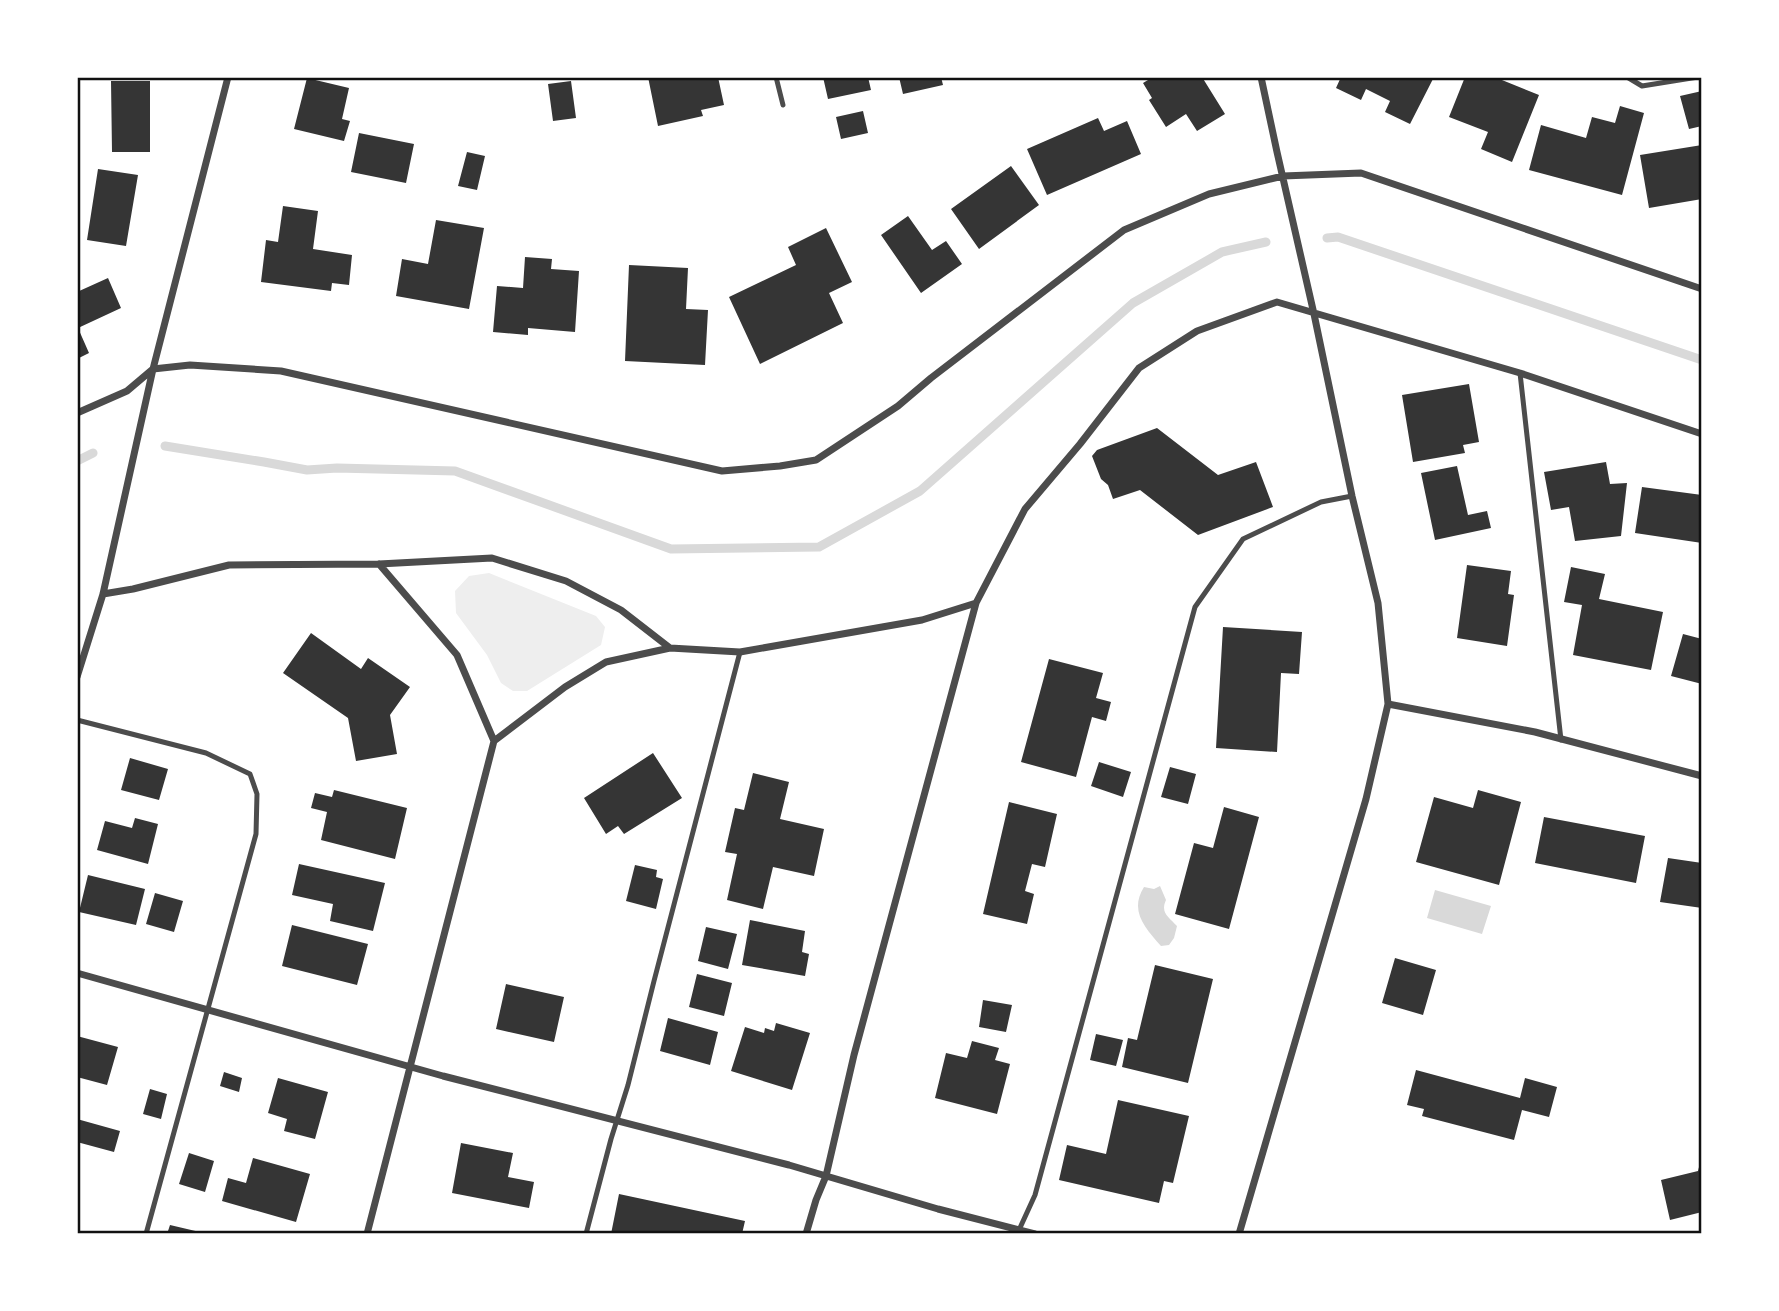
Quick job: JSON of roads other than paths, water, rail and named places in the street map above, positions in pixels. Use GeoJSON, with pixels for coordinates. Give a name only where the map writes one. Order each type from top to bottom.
{"type":"FeatureCollection","features":[{"type":"Feature","properties":{"kind":"street"},"geometry":{"type":"LineString","coordinates":[[77,677],[103,594],[153,369],[228,77]]}},
{"type":"Feature","properties":{"kind":"street"},"geometry":{"type":"LineString","coordinates":[[1239,1234],[1366,799],[1388,704],[1378,603],[1352,496],[1261,77]]}},
{"type":"Feature","properties":{"kind":"street"},"geometry":{"type":"LineString","coordinates":[[77,413],[127,391],[153,369],[190,365],[281,371],[722,471],[816,460],[898,406],[1124,230],[1209,194],[1283,177],[1362,173],[1702,289]]}},
{"type":"Feature","properties":{"kind":"street"},"geometry":{"type":"LineString","coordinates":[[806,1234],[826,1176],[854,1055],[976,603],[1025,509],[1139,368],[1197,331],[1277,302],[1520,373],[1702,434]]}},
{"type":"Feature","properties":{"kind":"street"},"geometry":{"type":"LineString","coordinates":[[103,594],[229,565],[379,564],[492,558],[565,581],[621,610],[670,648]]}},
{"type":"Feature","properties":{"kind":"street"},"geometry":{"type":"LineString","coordinates":[[367,1234],[494,741],[457,655],[379,564]]}},
{"type":"Feature","properties":{"kind":"street"},"geometry":{"type":"LineString","coordinates":[[494,741],[565,687],[607,663],[670,648],[740,652],[922,620],[976,603]]}},
{"type":"Feature","properties":{"kind":"street"},"geometry":{"type":"LineString","coordinates":[[1388,704],[1535,732],[1702,776]]}},
{"type":"Feature","properties":{"kind":"street"},"geometry":{"type":"LineString","coordinates":[[77,973],[411,1067],[826,1176],[1019,1232],[1035,1234]]}},
{"type":"Feature","properties":{"kind":"lane"},"geometry":{"type":"LineString","coordinates":[[776,77],[783,105]]}},
{"type":"Feature","properties":{"kind":"lane"},"geometry":{"type":"LineString","coordinates":[[1627,77],[1642,86],[1698,77]]}},
{"type":"Feature","properties":{"kind":"lane"},"geometry":{"type":"LineString","coordinates":[[1520,373],[1561,740]]}},
{"type":"Feature","properties":{"kind":"lane"},"geometry":{"type":"LineString","coordinates":[[1019,1232],[1035,1195],[1195,607],[1243,539],[1321,502],[1352,496]]}},
{"type":"Feature","properties":{"kind":"lane"},"geometry":{"type":"LineString","coordinates":[[586,1234],[628,1084],[740,652]]}},
{"type":"Feature","properties":{"kind":"lane"},"geometry":{"type":"LineString","coordinates":[[77,720],[206,753],[250,774],[257,794],[256,834],[146,1234]]}},
{"type":"Feature","properties":{"kind":"waterway"},"geometry":{"type":"LineString","coordinates":[[1327,238],[1338,237],[1702,360]]}},
{"type":"Feature","properties":{"kind":"waterway"},"geometry":{"type":"LineString","coordinates":[[165,446],[307,470],[337,468],[455,471],[671,549],[819,547],[920,491],[1133,303],[1222,252],[1266,242]]}},
{"type":"Feature","properties":{"kind":"waterway"},"geometry":{"type":"LineString","coordinates":[[77,461],[93,453]]}}]}
